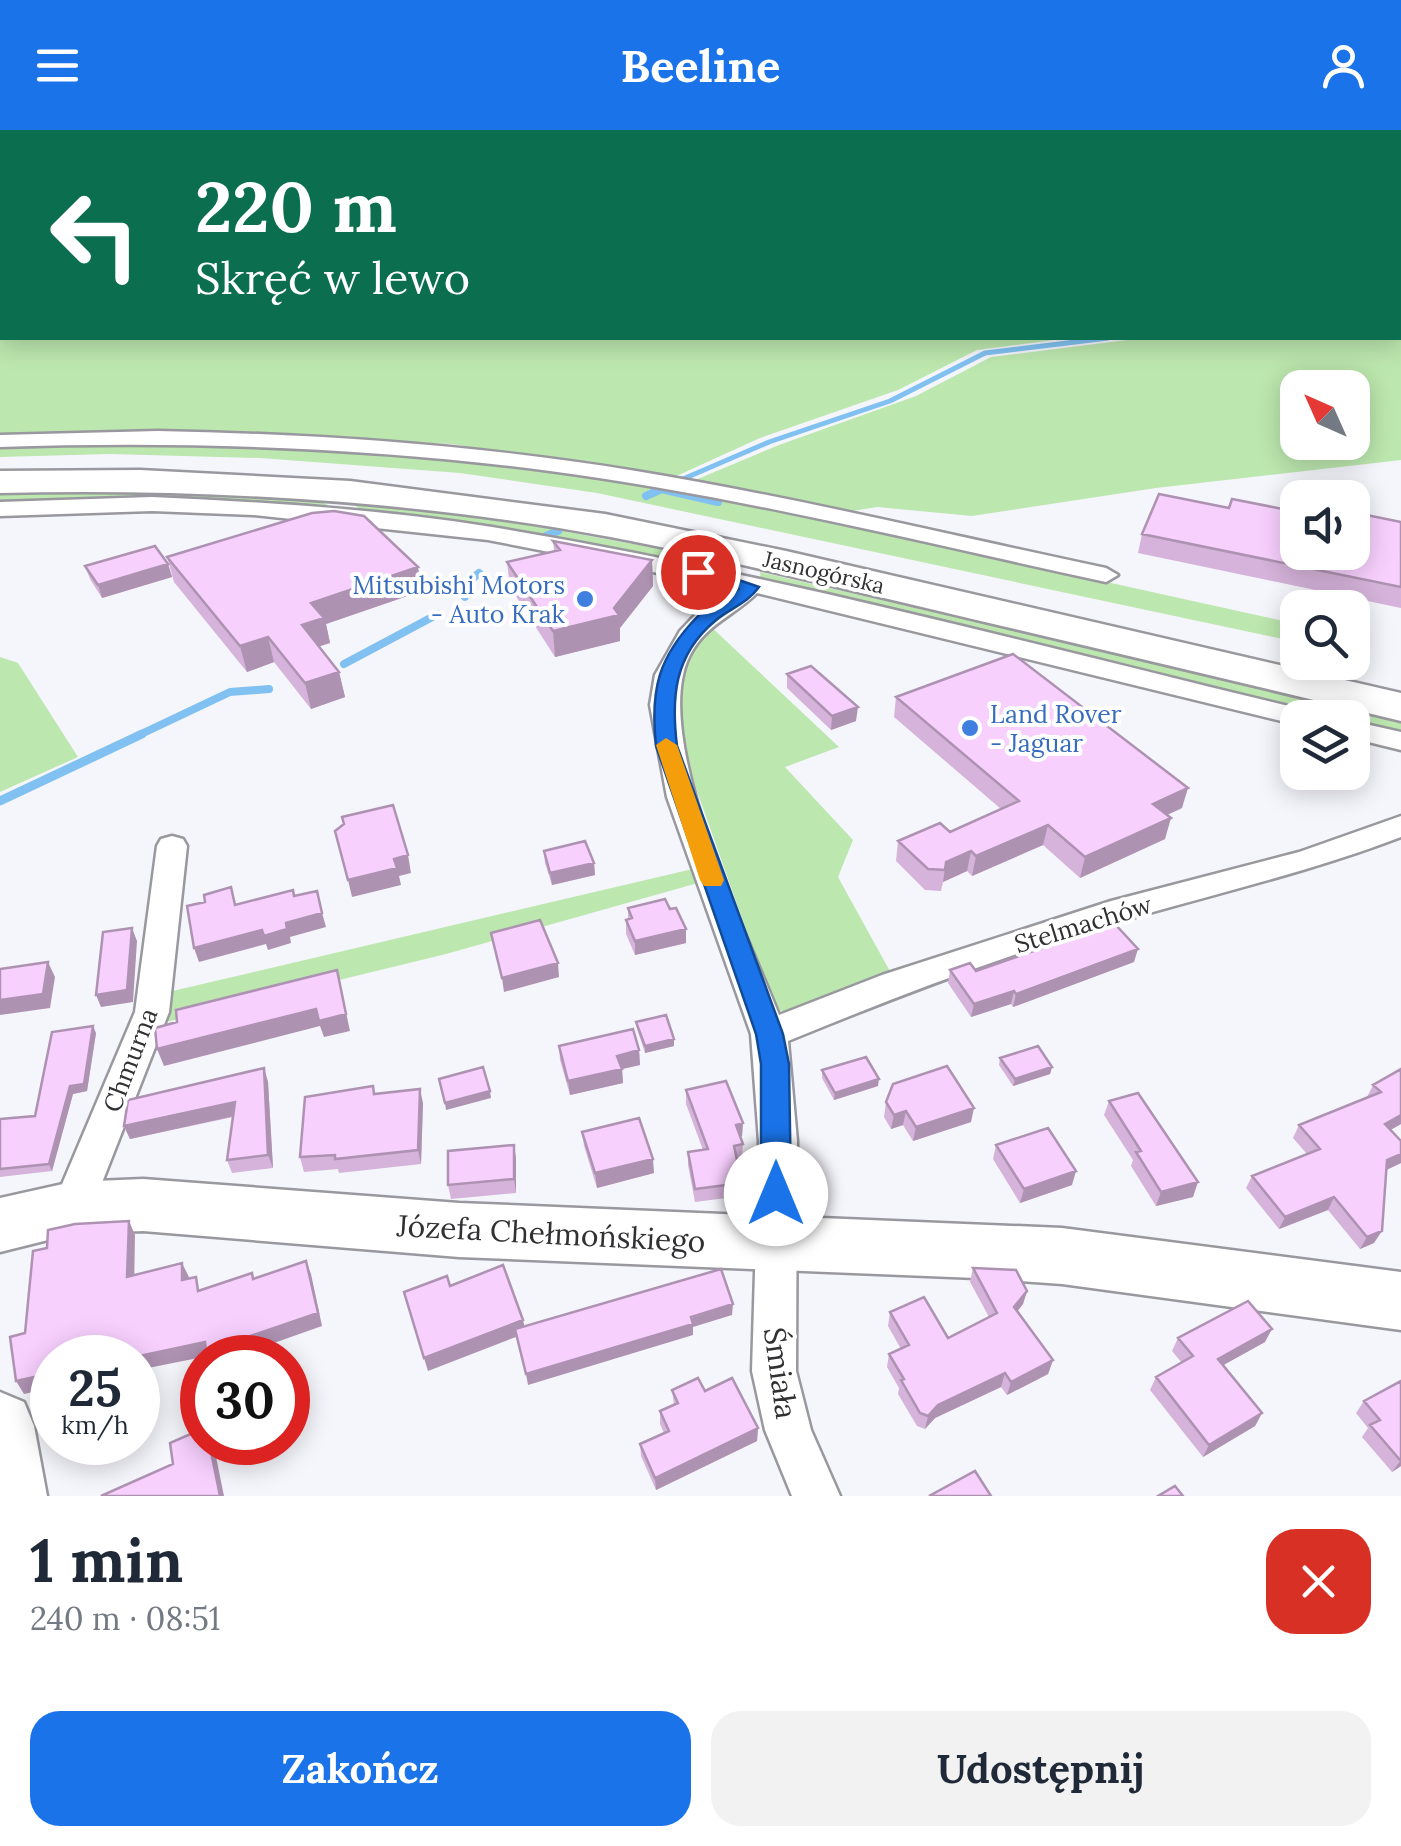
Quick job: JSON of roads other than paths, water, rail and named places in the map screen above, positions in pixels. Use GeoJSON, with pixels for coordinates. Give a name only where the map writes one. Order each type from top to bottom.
{"type":"FeatureCollection","features":[{"type":"Feature","properties":{"kind":"main road","name":"Jasnogórska"},"geometry":{"type":"LineString","coordinates":[[0,466],[254,466],[403,477],[540,494],[702,523],[1280,654]]}},
{"type":"Feature","properties":{"kind":"main road","name":"Jasnogórska"},"geometry":{"type":"LineString","coordinates":[[0,482],[160,481],[293,487],[518,511],[697,544],[1401,707]]}},
{"type":"Feature","properties":{"kind":"main road"},"geometry":{"type":"LineString","coordinates":[[1370,675],[1401,682]]}},
{"type":"Feature","properties":{"kind":"street"},"geometry":{"type":"LineString","coordinates":[[0,441],[253,439],[378,446],[536,462],[710,490],[1106,575]]}},
{"type":"Feature","properties":{"kind":"street"},"geometry":{"type":"LineString","coordinates":[[293,487],[337,500],[345,516]]}},
{"type":"Feature","properties":{"kind":"street"},"geometry":{"type":"LineString","coordinates":[[0,508],[152,504],[345,516],[577,548],[698,572],[1280,712]]}},
{"type":"Feature","properties":{"kind":"street"},"geometry":{"type":"LineString","coordinates":[[697,544],[738,567],[750,587]]}},
{"type":"Feature","properties":{"kind":"street","name":"Śmiała"},"geometry":{"type":"LineString","coordinates":[[750,587],[694,631],[667,678],[662,704],[666,746],[769,1034],[775,1064],[776,1245],[771,1334],[776,1387],[794,1450],[816,1496]]}},
{"type":"Feature","properties":{"kind":"street"},"geometry":{"type":"LineString","coordinates":[[1370,733],[1401,741]]}},
{"type":"Feature","properties":{"kind":"street","name":"Stelmachów"},"geometry":{"type":"LineString","coordinates":[[769,1034],[946,967],[1122,910],[1306,862],[1401,826]]}},
{"type":"Feature","properties":{"kind":"street","name":"Chmurna"},"geometry":{"type":"LineString","coordinates":[[72,1208],[152,1012],[172,846]]}},
{"type":"Feature","properties":{"kind":"street","name":"Józefa Chełmońskiego"},"geometry":{"type":"LineString","coordinates":[[0,1224],[72,1208],[143,1205],[459,1230],[1062,1256],[1401,1301]]}},
{"type":"Feature","properties":{"kind":"street"},"geometry":{"type":"LineString","coordinates":[[0,1426],[12,1496]]}},
{"type":"Feature","properties":{"kind":"waterway"},"geometry":{"type":"LineString","coordinates":[[683,479],[769,442],[890,401],[985,353],[1092,340]]}},
{"type":"Feature","properties":{"kind":"waterway"},"geometry":{"type":"LineString","coordinates":[[646,496],[661,489]]}},
{"type":"Feature","properties":{"kind":"waterway"},"geometry":{"type":"LineString","coordinates":[[661,489],[718,502]]}},
{"type":"Feature","properties":{"kind":"waterway"},"geometry":{"type":"LineString","coordinates":[[546,536],[558,531]]}},
{"type":"Feature","properties":{"kind":"waterway"},"geometry":{"type":"LineString","coordinates":[[465,597],[471,580],[479,573]]}},
{"type":"Feature","properties":{"kind":"waterway"},"geometry":{"type":"LineString","coordinates":[[344,664],[438,614]]}},
{"type":"Feature","properties":{"kind":"waterway"},"geometry":{"type":"LineString","coordinates":[[137,736],[230,692],[269,689]]}},
{"type":"Feature","properties":{"kind":"waterway"},"geometry":{"type":"LineString","coordinates":[[0,801],[142,734]]}},
{"type":"Feature","properties":{"kind":"place","name":"Mitsubishi Motors - Auto Krak"},"geometry":{"type":"Point","coordinates":[585,599]}},
{"type":"Feature","properties":{"kind":"place","name":"Land Rover - Jaguar"},"geometry":{"type":"Point","coordinates":[970,728]}}]}
